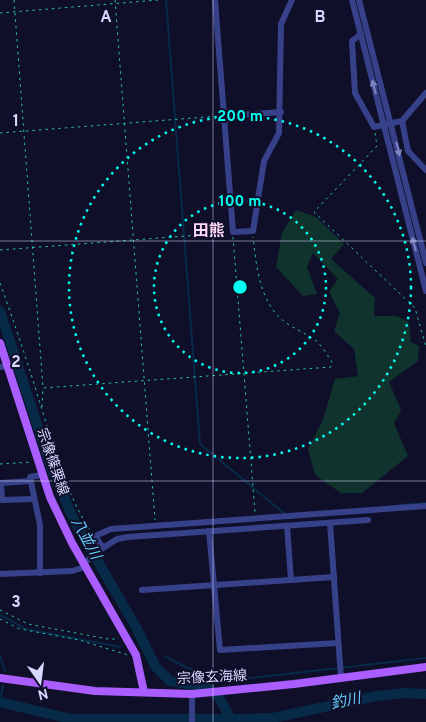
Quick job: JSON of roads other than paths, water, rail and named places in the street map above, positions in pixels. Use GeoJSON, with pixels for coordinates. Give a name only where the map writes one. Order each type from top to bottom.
{"type":"FeatureCollection","features":[{"type":"Feature","properties":{"kind":"main road","name":"宗像篠栗線"},"geometry":{"type":"LineString","coordinates":[[0,343],[4,366],[58,515],[136,655],[144,692]]}},
{"type":"Feature","properties":{"kind":"main road","name":"宗像玄海線"},"geometry":{"type":"LineString","coordinates":[[0,678],[96,691],[144,692],[192,697],[340,672],[426,667]]}},
{"type":"Feature","properties":{"kind":"street"},"geometry":{"type":"LineString","coordinates":[[214,0],[233,232],[253,231],[264,161],[280,133],[281,24],[292,0]]}},
{"type":"Feature","properties":{"kind":"street"},"geometry":{"type":"LineString","coordinates":[[352,0],[426,292]]}},
{"type":"Feature","properties":{"kind":"street"},"geometry":{"type":"LineString","coordinates":[[359,0],[426,263]]}},
{"type":"Feature","properties":{"kind":"street"},"geometry":{"type":"LineString","coordinates":[[361,34],[352,41],[352,77],[358,101],[374,127],[402,121],[426,93]]}},
{"type":"Feature","properties":{"kind":"street"},"geometry":{"type":"LineString","coordinates":[[224,116],[281,112]]}},
{"type":"Feature","properties":{"kind":"street"},"geometry":{"type":"LineString","coordinates":[[402,121],[408,150],[426,170]]}},
{"type":"Feature","properties":{"kind":"street"},"geometry":{"type":"LineString","coordinates":[[40,573],[40,525],[30,477],[42,475]]}},
{"type":"Feature","properties":{"kind":"street"},"geometry":{"type":"LineString","coordinates":[[30,481],[0,483],[2,500],[34,499]]}},
{"type":"Feature","properties":{"kind":"street"},"geometry":{"type":"LineString","coordinates":[[101,549],[96,536],[112,529],[426,506]]}},
{"type":"Feature","properties":{"kind":"street"},"geometry":{"type":"LineString","coordinates":[[0,574],[72,571],[85,564],[101,549],[117,539],[128,537],[368,520]]}},
{"type":"Feature","properties":{"kind":"street"},"geometry":{"type":"LineString","coordinates":[[330,523],[340,672]]}},
{"type":"Feature","properties":{"kind":"street"},"geometry":{"type":"LineString","coordinates":[[287,526],[291,580]]}},
{"type":"Feature","properties":{"kind":"street"},"geometry":{"type":"LineString","coordinates":[[209,531],[220,650],[338,643]]}},
{"type":"Feature","properties":{"kind":"street"},"geometry":{"type":"LineString","coordinates":[[142,590],[334,577]]}},
{"type":"Feature","properties":{"kind":"street"},"geometry":{"type":"LineString","coordinates":[[192,697],[192,722]]}},
{"type":"Feature","properties":{"kind":"waterway"},"geometry":{"type":"LineString","coordinates":[[166,0],[200,444],[285,514]]}},
{"type":"Feature","properties":{"kind":"waterway","name":"八並川"},"geometry":{"type":"LineString","coordinates":[[0,311],[52,470],[74,520],[137,629],[155,666],[170,681],[206,687],[218,696],[231,719]]}},
{"type":"Feature","properties":{"kind":"waterway"},"geometry":{"type":"LineString","coordinates":[[399,505],[426,503]]}},
{"type":"Feature","properties":{"kind":"waterway"},"geometry":{"type":"LineString","coordinates":[[0,615],[26,629],[120,647]]}},
{"type":"Feature","properties":{"kind":"waterway"},"geometry":{"type":"LineString","coordinates":[[0,656],[5,671]]}},
{"type":"Feature","properties":{"kind":"waterway"},"geometry":{"type":"LineString","coordinates":[[165,656],[187,668],[234,680],[426,658]]}},
{"type":"Feature","properties":{"kind":"waterway"},"geometry":{"type":"LineString","coordinates":[[0,700],[3,686]]}},
{"type":"Feature","properties":{"kind":"waterway","name":"釣川"},"geometry":{"type":"LineString","coordinates":[[0,702],[71,719],[231,719],[273,718],[376,696],[405,693],[426,694]]}},
{"type":"Feature","properties":{"kind":"district","name":"田熊"},"geometry":{"type":"Point","coordinates":[209,232]}}]}
